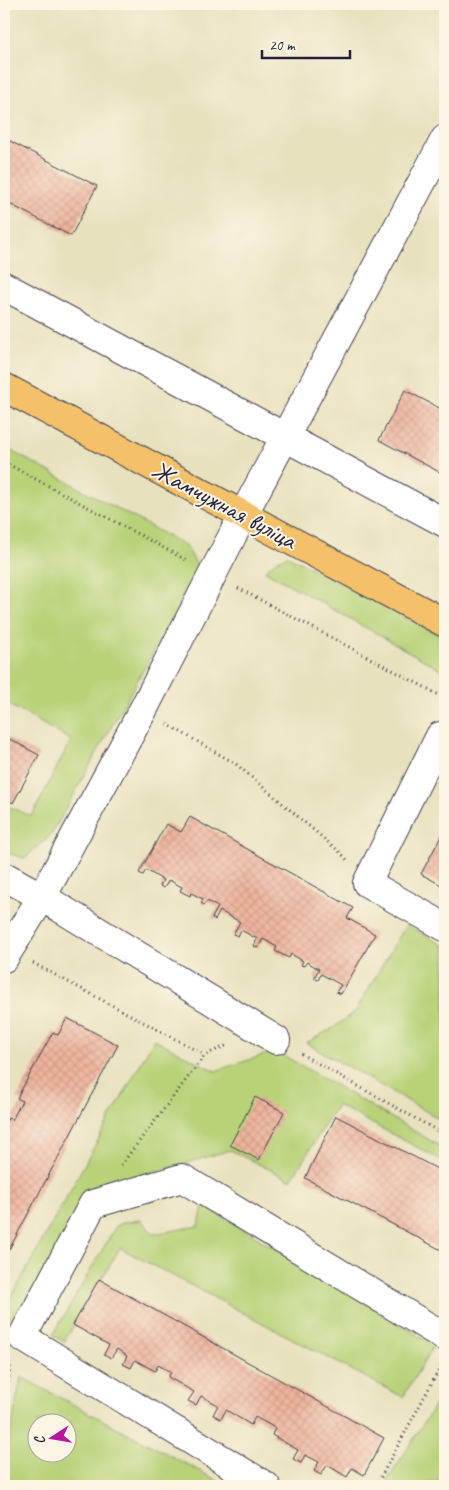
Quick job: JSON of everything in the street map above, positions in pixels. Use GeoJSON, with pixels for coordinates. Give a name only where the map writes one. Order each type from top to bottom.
{"type":"FeatureCollection","features":[{"type":"Feature","properties":{"kind":"main road","name":"Жамчужная вуліца"},"geometry":{"type":"LineString","coordinates":[[4,387],[445,623]]}},
{"type":"Feature","properties":{"kind":"lane"},"geometry":{"type":"LineString","coordinates":[[6,954],[42,897],[143,710],[243,515],[445,138]]}},
{"type":"Feature","properties":{"kind":"lane"},"geometry":{"type":"LineString","coordinates":[[4,286],[445,523]]}},
{"type":"Feature","properties":{"kind":"lane"},"geometry":{"type":"LineString","coordinates":[[440,736],[367,883],[445,927]]}},
{"type":"Feature","properties":{"kind":"lane"},"geometry":{"type":"LineString","coordinates":[[4,876],[42,897],[276,1040]]}},
{"type":"Feature","properties":{"kind":"lane"},"geometry":{"type":"LineString","coordinates":[[266,1486],[22,1337],[93,1204],[182,1178],[445,1337]]}},
{"type":"Feature","properties":{"kind":"path"},"geometry":{"type":"LineString","coordinates":[[143,710],[236,764],[342,854],[367,883]]}},
{"type":"Feature","properties":{"kind":"path"},"geometry":{"type":"LineString","coordinates":[[6,954],[205,1055]]}},
{"type":"Feature","properties":{"kind":"path"},"geometry":{"type":"LineString","coordinates":[[276,1040],[445,1135]]}},
{"type":"Feature","properties":{"kind":"path"},"geometry":{"type":"LineString","coordinates":[[4,1407],[13,1356]]}},
{"type":"Feature","properties":{"kind":"path"},"geometry":{"type":"LineString","coordinates":[[376,1486],[445,1358]]}},
{"type":"Feature","properties":{"kind":"green space"},"geometry":{"type":"Polygon","coordinates":[[[4,447],[186,546],[198,567],[175,613],[51,835],[25,858],[4,852],[4,805],[32,816],[71,740],[4,702],[4,447]]]}},
{"type":"Feature","properties":{"kind":"green space"},"geometry":{"type":"Polygon","coordinates":[[[288,556],[445,638],[445,672],[265,571],[281,558],[288,556]]]}},
{"type":"Feature","properties":{"kind":"green space"},"geometry":{"type":"Polygon","coordinates":[[[406,925],[445,946],[445,1122],[306,1043],[333,1028],[355,1012],[406,925]]]}},
{"type":"Feature","properties":{"kind":"green space"},"geometry":{"type":"Polygon","coordinates":[[[154,1039],[215,1071],[276,1051],[445,1149],[445,1162],[337,1105],[291,1180],[230,1150],[177,1166],[93,1187],[23,1313],[12,1319],[4,1314],[4,1310],[154,1039]]]}},
{"type":"Feature","properties":{"kind":"green space"},"geometry":{"type":"Polygon","coordinates":[[[203,1205],[434,1345],[403,1397],[120,1248],[64,1342],[53,1335],[116,1226],[125,1222],[141,1220],[153,1234],[199,1226],[203,1205]]]}},
{"type":"Feature","properties":{"kind":"green space"},"geometry":{"type":"Polygon","coordinates":[[[21,1377],[228,1486],[4,1486],[4,1467],[21,1377]]]}},
{"type":"Feature","properties":{"kind":"green space"},"geometry":{"type":"Polygon","coordinates":[[[445,1389],[445,1480],[416,1486],[384,1486],[445,1389]]]}},
{"type":"Feature","properties":{"kind":"building"},"geometry":{"type":"Polygon","coordinates":[[[4,138],[97,186],[71,236],[4,201],[4,138]]]}},
{"type":"Feature","properties":{"kind":"building"},"geometry":{"type":"Polygon","coordinates":[[[405,390],[445,411],[445,475],[379,440],[405,390]]]}},
{"type":"Feature","properties":{"kind":"building"},"geometry":{"type":"Polygon","coordinates":[[[4,736],[39,755],[13,803],[4,798],[4,736]]]}},
{"type":"Feature","properties":{"kind":"building"},"geometry":{"type":"Polygon","coordinates":[[[190,817],[353,908],[347,918],[375,934],[341,994],[336,992],[341,985],[321,974],[318,980],[314,978],[319,969],[307,962],[304,966],[301,965],[303,961],[291,954],[289,958],[275,951],[277,947],[263,939],[258,948],[254,946],[257,939],[241,930],[238,936],[233,934],[240,922],[220,911],[215,920],[212,918],[218,907],[207,901],[204,905],[201,903],[203,899],[191,893],[190,896],[180,891],[182,887],[169,880],[164,888],[160,886],[163,880],[146,870],[143,875],[139,873],[166,824],[181,832],[190,817]]]}},
{"type":"Feature","properties":{"kind":"building"},"geometry":{"type":"Polygon","coordinates":[[[445,829],[445,887],[421,874],[445,829]]]}},
{"type":"Feature","properties":{"kind":"building"},"geometry":{"type":"Polygon","coordinates":[[[67,1018],[118,1045],[4,1259],[4,1126],[8,1118],[12,1120],[22,1101],[17,1098],[53,1032],[58,1035],[67,1018]]]}},
{"type":"Feature","properties":{"kind":"building"},"geometry":{"type":"Polygon","coordinates":[[[255,1097],[284,1112],[259,1160],[230,1145],[255,1097]]]}},
{"type":"Feature","properties":{"kind":"building"},"geometry":{"type":"Polygon","coordinates":[[[336,1116],[445,1173],[445,1252],[305,1178],[336,1116]]]}},
{"type":"Feature","properties":{"kind":"building"},"geometry":{"type":"Polygon","coordinates":[[[99,1279],[384,1438],[364,1475],[352,1468],[347,1477],[327,1465],[321,1475],[314,1471],[319,1462],[305,1455],[301,1463],[293,1459],[298,1450],[272,1435],[275,1428],[255,1417],[251,1425],[226,1410],[221,1419],[213,1415],[218,1405],[201,1396],[196,1405],[188,1401],[194,1392],[168,1377],[171,1372],[158,1365],[155,1371],[135,1360],[131,1368],[123,1364],[127,1356],[117,1349],[111,1358],[104,1354],[109,1345],[73,1325],[99,1279]]]}}]}
